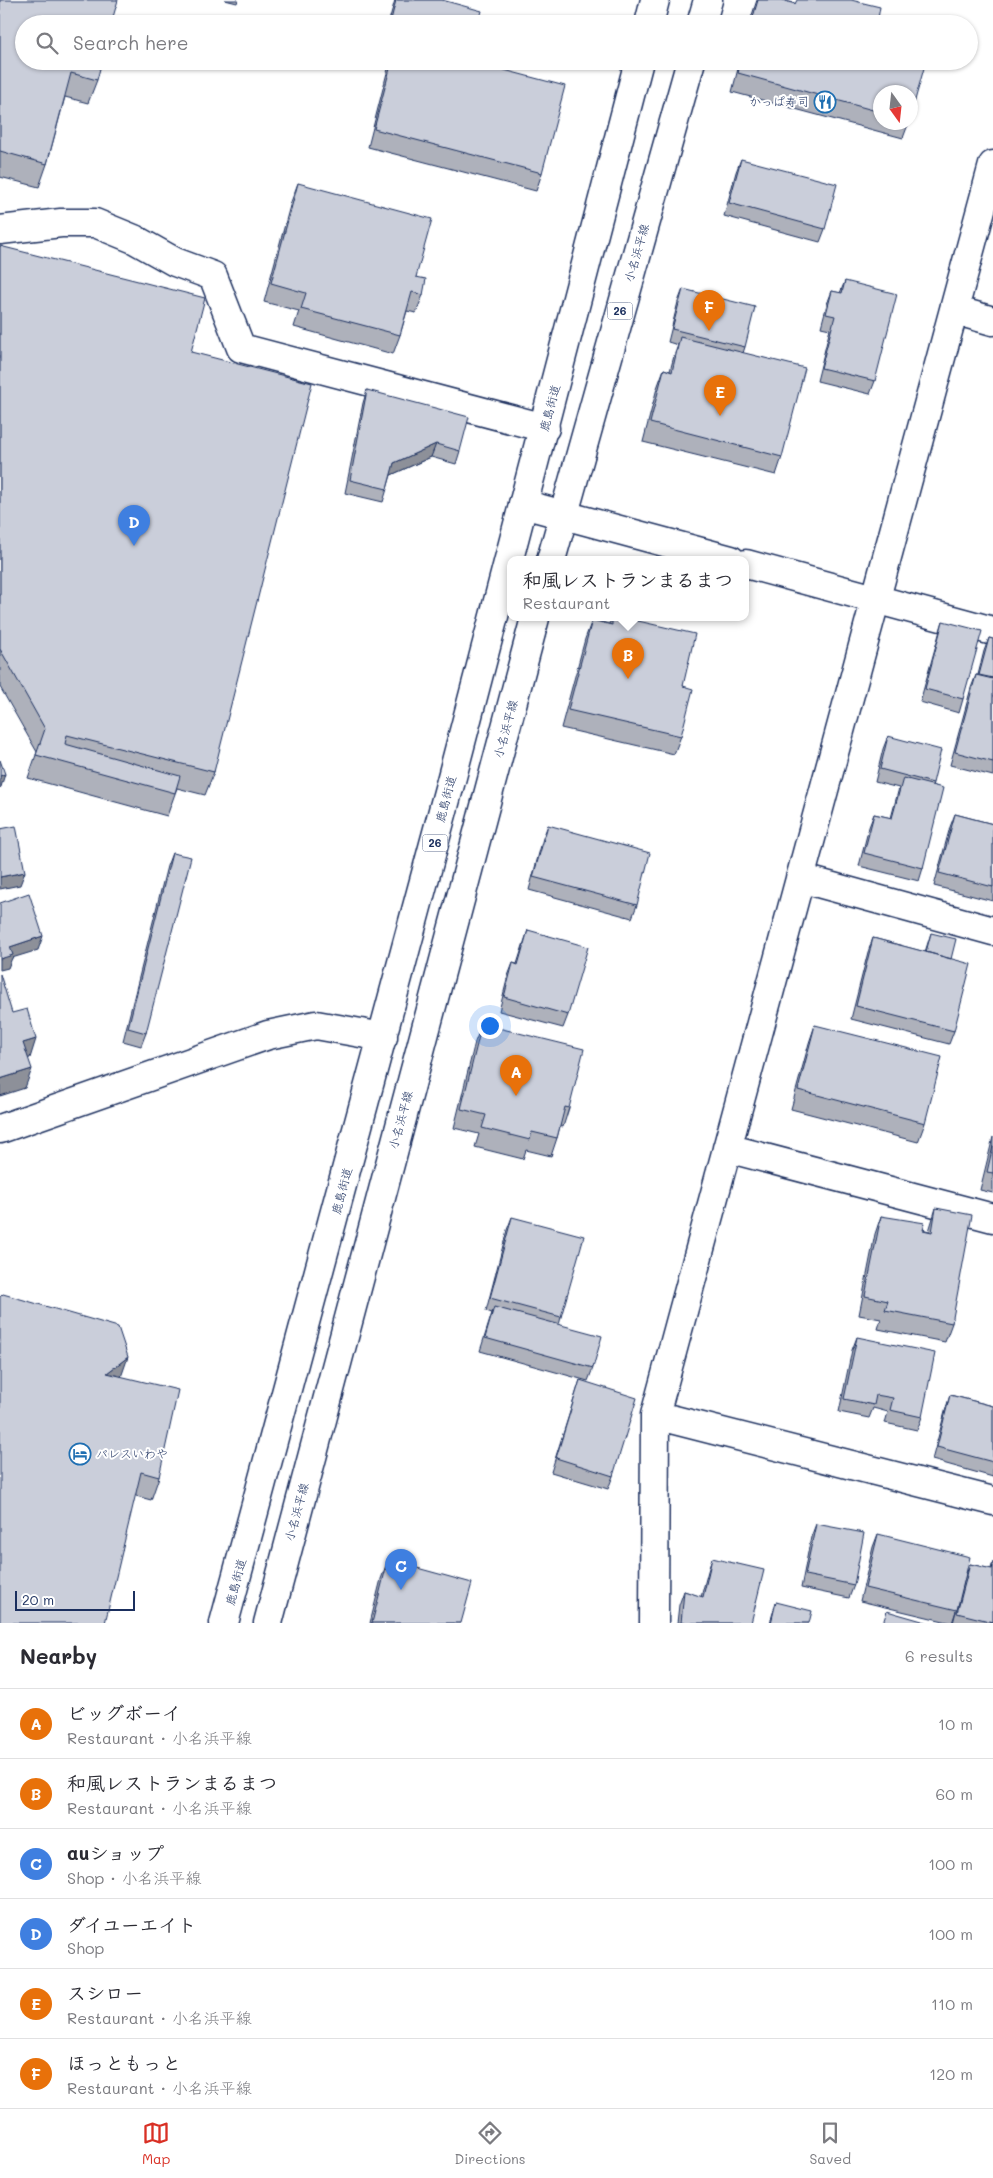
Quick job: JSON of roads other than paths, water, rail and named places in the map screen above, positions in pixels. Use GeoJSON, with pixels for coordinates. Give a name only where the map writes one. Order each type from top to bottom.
{"type":"FeatureCollection","features":[{"type":"Feature","properties":{"kind":"street"},"geometry":{"type":"LineString","coordinates":[[651,15],[655,0]]}},
{"type":"Feature","properties":{"kind":"street"},"geometry":{"type":"LineString","coordinates":[[704,15],[708,0]]}},
{"type":"Feature","properties":{"kind":"street","name":"鹿島街道"},"geometry":{"type":"LineString","coordinates":[[509,556],[545,428],[637,70]]}},
{"type":"Feature","properties":{"kind":"street","name":"小名浜平線"},"geometry":{"type":"LineString","coordinates":[[552,556],[688,70]]}},
{"type":"Feature","properties":{"kind":"street"},"geometry":{"type":"LineString","coordinates":[[654,1623],[655,1415],[993,165]]}},
{"type":"Feature","properties":{"kind":"street"},"geometry":{"type":"LineString","coordinates":[[0,230],[61,222],[95,223],[134,240],[175,262],[213,276],[241,348],[545,428]]}},
{"type":"Feature","properties":{"kind":"street"},"geometry":{"type":"LineString","coordinates":[[954,310],[993,321]]}},
{"type":"Feature","properties":{"kind":"street"},"geometry":{"type":"LineString","coordinates":[[523,504],[716,556]]}},
{"type":"Feature","properties":{"kind":"street","name":"鹿島街道"},"geometry":{"type":"LineString","coordinates":[[224,1623],[384,1037],[507,565]]}},
{"type":"Feature","properties":{"kind":"street"},"geometry":{"type":"LineString","coordinates":[[749,565],[993,631]]}},
{"type":"Feature","properties":{"kind":"street","name":"小名浜平線"},"geometry":{"type":"LineString","coordinates":[[268,1623],[534,621]]}},
{"type":"Feature","properties":{"kind":"street"},"geometry":{"type":"LineString","coordinates":[[800,878],[993,931]]}},
{"type":"Feature","properties":{"kind":"street"},"geometry":{"type":"LineString","coordinates":[[0,1129],[268,1035],[316,1025],[384,1037]]}},
{"type":"Feature","properties":{"kind":"street"},"geometry":{"type":"LineString","coordinates":[[727,1148],[993,1218]]}},
{"type":"Feature","properties":{"kind":"street"},"geometry":{"type":"LineString","coordinates":[[655,1415],[993,1501]]}},
{"type":"Feature","properties":{"kind":"place","name":"かっぱ寿司"},"geometry":{"type":"Point","coordinates":[825,102]}},
{"type":"Feature","properties":{"kind":"place","name":"ほっともっと"},"geometry":{"type":"Point","coordinates":[709,331]}},
{"type":"Feature","properties":{"kind":"place","name":"スシロー"},"geometry":{"type":"Point","coordinates":[720,416]}},
{"type":"Feature","properties":{"kind":"place","name":"ダイユーエイト"},"geometry":{"type":"Point","coordinates":[134,546]}},
{"type":"Feature","properties":{"kind":"place","name":"和風レストランまるまつ"},"geometry":{"type":"Point","coordinates":[628,679]}},
{"type":"Feature","properties":{"kind":"place","name":"ビッグボーイ"},"geometry":{"type":"Point","coordinates":[516,1096]}},
{"type":"Feature","properties":{"kind":"place","name":"パレスいわや"},"geometry":{"type":"Point","coordinates":[80,1454]}},
{"type":"Feature","properties":{"kind":"place","name":"auショップ"},"geometry":{"type":"Point","coordinates":[401,1590]}}]}
